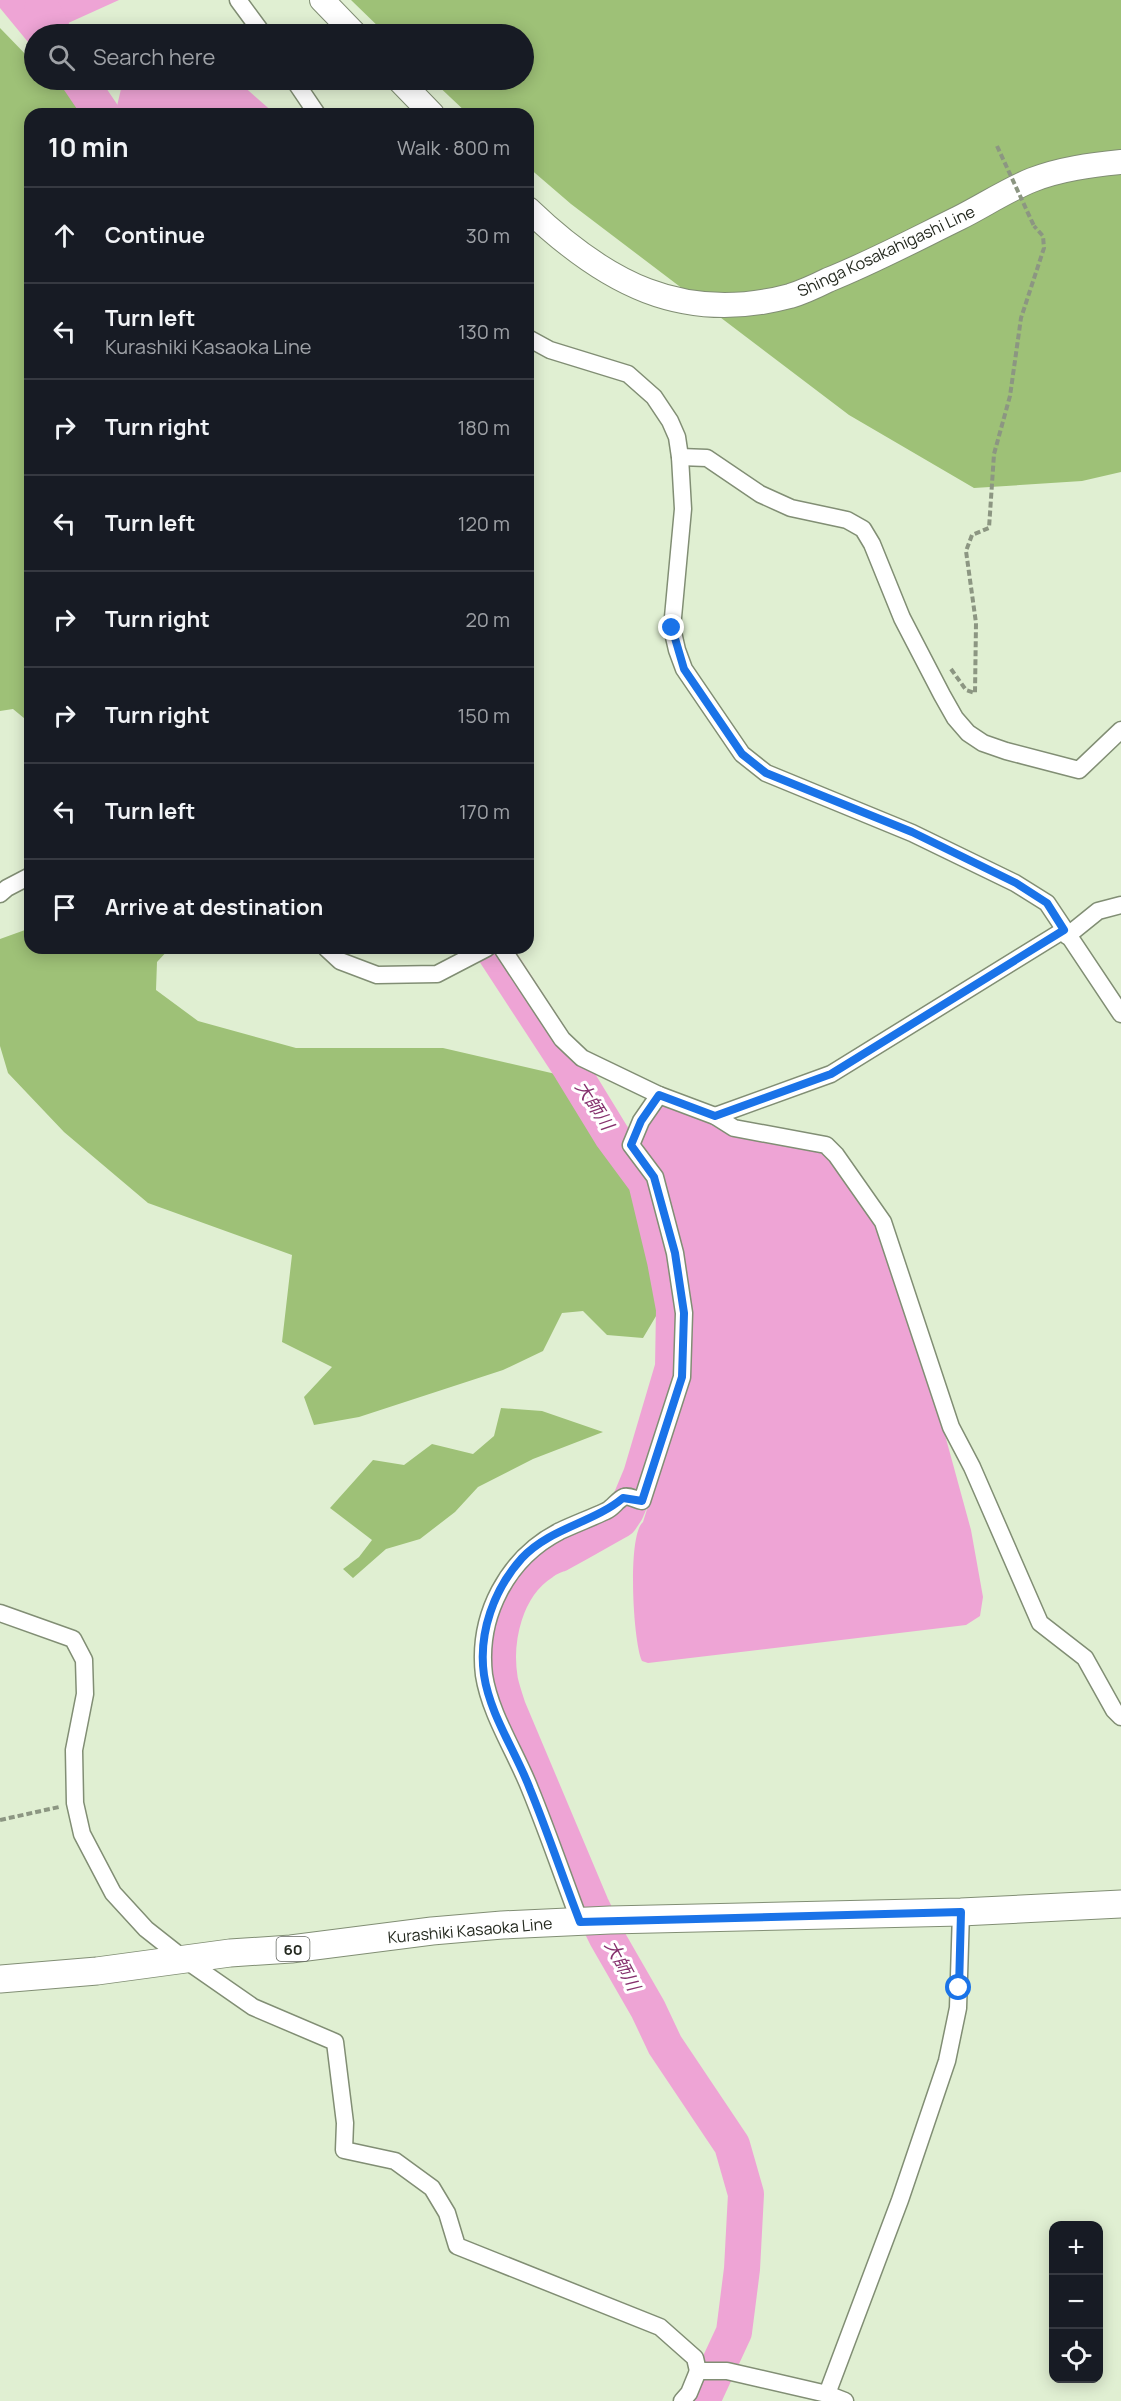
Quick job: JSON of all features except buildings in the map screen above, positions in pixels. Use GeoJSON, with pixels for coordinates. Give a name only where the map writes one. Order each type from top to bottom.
{"type":"FeatureCollection","features":[{"type":"Feature","properties":{"kind":"main road"},"geometry":{"type":"LineString","coordinates":[[322,0],[345,24]]}},
{"type":"Feature","properties":{"kind":"main road"},"geometry":{"type":"LineString","coordinates":[[409,90],[426,108]]}},
{"type":"Feature","properties":{"kind":"main road","name":"Shinga Kosakahigashi Line"},"geometry":{"type":"LineString","coordinates":[[534,214],[585,259],[621,281],[658,296],[695,303],[741,304],[791,296],[849,272],[1032,180],[1083,166],[1121,162]]}},
{"type":"Feature","properties":{"kind":"main road","name":"Kurashiki Kasaoka Line"},"geometry":{"type":"LineString","coordinates":[[0,1979],[97,1971],[432,1931],[592,1921],[961,1912],[1121,1904]]}},
{"type":"Feature","properties":{"kind":"street"},"geometry":{"type":"LineString","coordinates":[[238,0],[256,24]]}},
{"type":"Feature","properties":{"kind":"street"},"geometry":{"type":"LineString","coordinates":[[301,90],[313,108]]}},
{"type":"Feature","properties":{"kind":"street"},"geometry":{"type":"LineString","coordinates":[[534,341],[550,350],[628,374],[654,397],[670,422],[677,437],[680,457],[683,509],[672,628],[684,669],[742,754],[766,773],[912,832],[1016,883],[1047,903],[1121,1014]]}},
{"type":"Feature","properties":{"kind":"street"},"geometry":{"type":"LineString","coordinates":[[680,457],[707,458],[759,494],[791,508],[847,520],[863,529],[872,544],[903,618],[955,718],[968,733],[983,743],[1079,770],[1121,730]]}},
{"type":"Feature","properties":{"kind":"street"},"geometry":{"type":"LineString","coordinates":[[0,894],[24,879]]}},
{"type":"Feature","properties":{"kind":"street"},"geometry":{"type":"LineString","coordinates":[[715,1116],[831,1074],[1098,911],[1121,905]]}},
{"type":"Feature","properties":{"kind":"street"},"geometry":{"type":"LineString","coordinates":[[332,954],[340,961],[378,975],[437,974],[477,954]]}},
{"type":"Feature","properties":{"kind":"street"},"geometry":{"type":"LineString","coordinates":[[506,954],[562,1039],[582,1058],[659,1095],[715,1116],[734,1128],[826,1146],[836,1155],[883,1222],[951,1427],[972,1467],[1040,1623],[1085,1658],[1114,1710],[1121,1717]]}},
{"type":"Feature","properties":{"kind":"street"},"geometry":{"type":"LineString","coordinates":[[592,1921],[492,1701],[484,1676],[483,1650],[493,1602],[523,1557],[539,1543],[558,1532],[609,1510],[623,1498],[642,1501],[682,1377],[684,1313],[675,1253],[654,1177],[631,1145],[641,1121],[659,1095]]}},
{"type":"Feature","properties":{"kind":"street"},"geometry":{"type":"LineString","coordinates":[[0,1613],[73,1639],[84,1660],[85,1694],[74,1750],[75,1803],[82,1834],[112,1893],[146,1929],[184,1959],[254,2007],[335,2042],[345,2123],[344,2150],[395,2161],[432,2188],[447,2213],[457,2246],[660,2327],[695,2358],[700,2371],[689,2393],[682,2401]]}},
{"type":"Feature","properties":{"kind":"street"},"geometry":{"type":"LineString","coordinates":[[827,2394],[900,2200],[946,2061],[958,2008],[961,1912]]}},
{"type":"Feature","properties":{"kind":"street"},"geometry":{"type":"LineString","coordinates":[[700,2371],[721,2371],[827,2394],[844,2401]]}},
{"type":"Feature","properties":{"kind":"path"},"geometry":{"type":"LineString","coordinates":[[946,664],[966,690],[975,693],[976,623],[966,551],[972,535],[989,528],[994,454],[1010,396],[1021,318],[1044,248],[1043,236],[1034,226],[998,147]]}},
{"type":"Feature","properties":{"kind":"path"},"geometry":{"type":"LineString","coordinates":[[0,1820],[75,1803]]}},
{"type":"Feature","properties":{"kind":"green space"},"geometry":{"type":"Polygon","coordinates":[[[351,0],[1121,0],[1121,472],[1082,481],[974,488],[849,415],[571,204],[534,172],[534,108],[462,108],[443,90],[534,90],[534,24],[376,24],[351,0]]]}},
{"type":"Feature","properties":{"kind":"green space"},"geometry":{"type":"Polygon","coordinates":[[[0,28],[24,53],[24,90],[70,90],[79,108],[24,108],[24,718],[13,709],[0,711],[0,28]]]}},
{"type":"Feature","properties":{"kind":"green space"},"geometry":{"type":"Polygon","coordinates":[[[24,930],[24,954],[164,954],[157,962],[156,990],[198,1021],[296,1048],[443,1048],[560,1075],[634,1183],[665,1301],[643,1338],[607,1335],[583,1311],[562,1313],[543,1351],[503,1370],[359,1417],[314,1425],[304,1397],[332,1367],[282,1342],[292,1255],[148,1203],[64,1132],[8,1073],[0,1046],[0,939],[24,930]]]}},
{"type":"Feature","properties":{"kind":"green space"},"geometry":{"type":"Polygon","coordinates":[[[501,1408],[542,1411],[603,1432],[533,1459],[478,1487],[455,1512],[420,1539],[386,1549],[353,1578],[343,1569],[359,1557],[372,1540],[330,1508],[373,1460],[404,1465],[432,1444],[473,1454],[494,1436],[501,1408]]]}},
{"type":"Feature","properties":{"kind":"shaded area"},"geometry":{"type":"Polygon","coordinates":[[[0,0],[119,0],[66,24],[24,24],[24,37],[0,8],[0,0]]]}},
{"type":"Feature","properties":{"kind":"shaded area"},"geometry":{"type":"Polygon","coordinates":[[[121,90],[248,90],[268,108],[118,108],[121,90]]]}},
{"type":"Feature","properties":{"kind":"shaded area"},"geometry":{"type":"Polygon","coordinates":[[[660,1103],[738,1134],[823,1152],[845,1177],[873,1216],[942,1424],[971,1530],[983,1597],[980,1616],[966,1625],[648,1663],[642,1661],[634,1612],[635,1547],[638,1531],[643,1522],[687,1382],[692,1345],[687,1277],[661,1176],[641,1142],[648,1121],[660,1103]]]}},
{"type":"Feature","properties":{"kind":"waterway","name":"大師川"},"geometry":{"type":"LineString","coordinates":[[42,10],[49,24]]}},
{"type":"Feature","properties":{"kind":"waterway","name":"大師川"},"geometry":{"type":"LineString","coordinates":[[86,90],[98,108]]}},
{"type":"Feature","properties":{"kind":"waterway","name":"大師川"},"geometry":{"type":"LineString","coordinates":[[496,954],[612,1136],[646,1182],[674,1309],[673,1367],[641,1475],[626,1511],[620,1520],[545,1561],[530,1572],[519,1585],[505,1615],[498,1648],[498,1665],[508,1708],[591,1905],[665,2045],[732,2145],[746,2194],[742,2269],[734,2332],[702,2401]]}},
{"type":"Feature","properties":{"kind":"route"},"geometry":{"type":"LineString","coordinates":[[672,628],[684,669],[742,754],[766,773],[912,832],[1016,883],[1047,903],[1064,930],[831,1074],[715,1116],[659,1095],[641,1121],[631,1145],[654,1177],[675,1253],[684,1313],[682,1377],[642,1501],[623,1498],[609,1510],[577,1523],[539,1543],[523,1557],[493,1602],[483,1650],[484,1676],[504,1731],[530,1787],[580,1922],[961,1912],[959,1988]]}}]}
